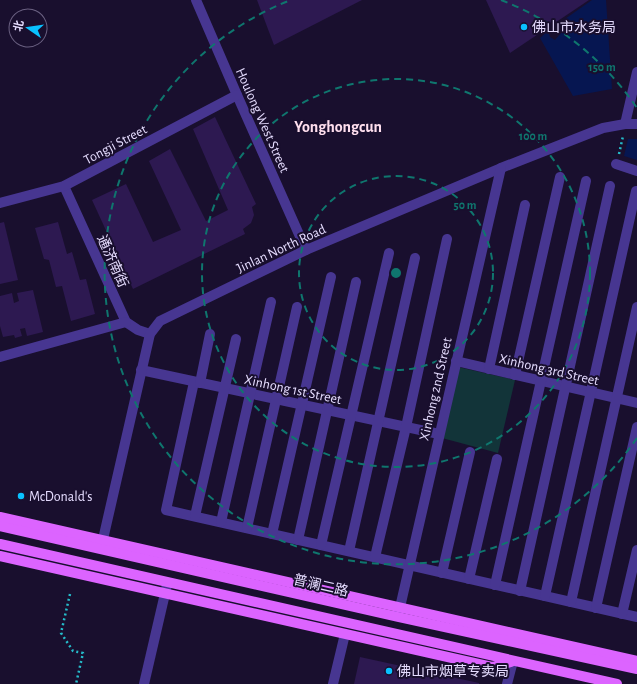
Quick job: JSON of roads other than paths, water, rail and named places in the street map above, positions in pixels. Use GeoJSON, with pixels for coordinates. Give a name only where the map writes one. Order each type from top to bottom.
{"type":"FeatureCollection","features":[{"type":"Feature","properties":{"kind":"main road"},"geometry":{"type":"LineString","coordinates":[[0,517],[102,545]]}},
{"type":"Feature","properties":{"kind":"main road","name":"普澜二路"},"geometry":{"type":"LineString","coordinates":[[0,526],[102,545],[399,613],[637,670]]}},
{"type":"Feature","properties":{"kind":"main road"},"geometry":{"type":"LineString","coordinates":[[0,544],[617,684]]}},
{"type":"Feature","properties":{"kind":"main road"},"geometry":{"type":"LineString","coordinates":[[0,556],[492,667],[513,661]]}},
{"type":"Feature","properties":{"kind":"main road"},"geometry":{"type":"LineString","coordinates":[[399,613],[637,661]]}},
{"type":"Feature","properties":{"kind":"street","name":"Houlong West Street"},"geometry":{"type":"LineString","coordinates":[[196,0],[306,250]]}},
{"type":"Feature","properties":{"kind":"street"},"geometry":{"type":"LineString","coordinates":[[626,124],[637,72]]}},
{"type":"Feature","properties":{"kind":"street","name":"Tongji Street"},"geometry":{"type":"LineString","coordinates":[[0,203],[64,186],[237,96]]}},
{"type":"Feature","properties":{"kind":"street","name":"Jinlan North Road"},"geometry":{"type":"LineString","coordinates":[[102,545],[150,334],[160,321],[306,250],[501,168],[603,128],[626,124],[637,124]]}},
{"type":"Feature","properties":{"kind":"street"},"geometry":{"type":"LineString","coordinates":[[616,164],[637,171]]}},
{"type":"Feature","properties":{"kind":"street","name":"Xinhong 2nd Street"},"geometry":{"type":"LineString","coordinates":[[399,613],[501,168]]}},
{"type":"Feature","properties":{"kind":"street"},"geometry":{"type":"LineString","coordinates":[[515,375],[560,177]]}},
{"type":"Feature","properties":{"kind":"street"},"geometry":{"type":"LineString","coordinates":[[495,585],[586,181]]}},
{"type":"Feature","properties":{"kind":"street","name":"通济南街"},"geometry":{"type":"LineString","coordinates":[[64,186],[126,322]]}},
{"type":"Feature","properties":{"kind":"street"},"geometry":{"type":"LineString","coordinates":[[520,590],[610,186]]}},
{"type":"Feature","properties":{"kind":"street"},"geometry":{"type":"LineString","coordinates":[[545,596],[636,191]]}},
{"type":"Feature","properties":{"kind":"street"},"geometry":{"type":"LineString","coordinates":[[488,369],[525,205]]}},
{"type":"Feature","properties":{"kind":"street"},"geometry":{"type":"LineString","coordinates":[[375,557],[406,427],[447,239]]}},
{"type":"Feature","properties":{"kind":"street"},"geometry":{"type":"LineString","coordinates":[[322,545],[388,253]]}},
{"type":"Feature","properties":{"kind":"street"},"geometry":{"type":"LineString","coordinates":[[348,552],[415,258]]}},
{"type":"Feature","properties":{"kind":"street"},"geometry":{"type":"LineString","coordinates":[[272,534],[331,277]]}},
{"type":"Feature","properties":{"kind":"street"},"geometry":{"type":"LineString","coordinates":[[298,540],[356,282]]}},
{"type":"Feature","properties":{"kind":"street"},"geometry":{"type":"LineString","coordinates":[[221,522],[271,302]]}},
{"type":"Feature","properties":{"kind":"street"},"geometry":{"type":"LineString","coordinates":[[247,528],[297,307]]}},
{"type":"Feature","properties":{"kind":"street"},"geometry":{"type":"LineString","coordinates":[[571,602],[637,307]]}},
{"type":"Feature","properties":{"kind":"street"},"geometry":{"type":"LineString","coordinates":[[0,357],[126,322],[138,330],[150,334]]}},
{"type":"Feature","properties":{"kind":"street"},"geometry":{"type":"LineString","coordinates":[[210,334],[166,510],[637,617]]}},
{"type":"Feature","properties":{"kind":"street"},"geometry":{"type":"LineString","coordinates":[[195,516],[236,339]]}},
{"type":"Feature","properties":{"kind":"street","name":"Xinhong 3rd Street"},"geometry":{"type":"LineString","coordinates":[[456,362],[637,403]]}},
{"type":"Feature","properties":{"kind":"street","name":"Xinhong 1st Street"},"geometry":{"type":"LineString","coordinates":[[141,370],[439,434]]}},
{"type":"Feature","properties":{"kind":"street"},"geometry":{"type":"LineString","coordinates":[[596,608],[637,427]]}},
{"type":"Feature","properties":{"kind":"street"},"geometry":{"type":"LineString","coordinates":[[442,573],[470,452]]}},
{"type":"Feature","properties":{"kind":"street"},"geometry":{"type":"LineString","coordinates":[[469,579],[497,459]]}},
{"type":"Feature","properties":{"kind":"street"},"geometry":{"type":"LineString","coordinates":[[622,614],[637,550]]}},
{"type":"Feature","properties":{"kind":"street"},"geometry":{"type":"LineString","coordinates":[[144,684],[168,582]]}},
{"type":"Feature","properties":{"kind":"street"},"geometry":{"type":"LineString","coordinates":[[333,684],[345,634]]}},
{"type":"Feature","properties":{"kind":"street"},"geometry":{"type":"LineString","coordinates":[[507,684],[513,661]]}},
{"type":"Feature","properties":{"kind":"place","name":"佛山市水务局"},"geometry":{"type":"Point","coordinates":[524,27]}},
{"type":"Feature","properties":{"kind":"place","name":"McDonald's"},"geometry":{"type":"Point","coordinates":[21,496]}},
{"type":"Feature","properties":{"kind":"place","name":"佛山市烟草专卖局"},"geometry":{"type":"Point","coordinates":[389,671]}},
{"type":"Feature","properties":{"kind":"district","name":"Yonghongcun"},"geometry":{"type":"Point","coordinates":[338,126]}}]}
